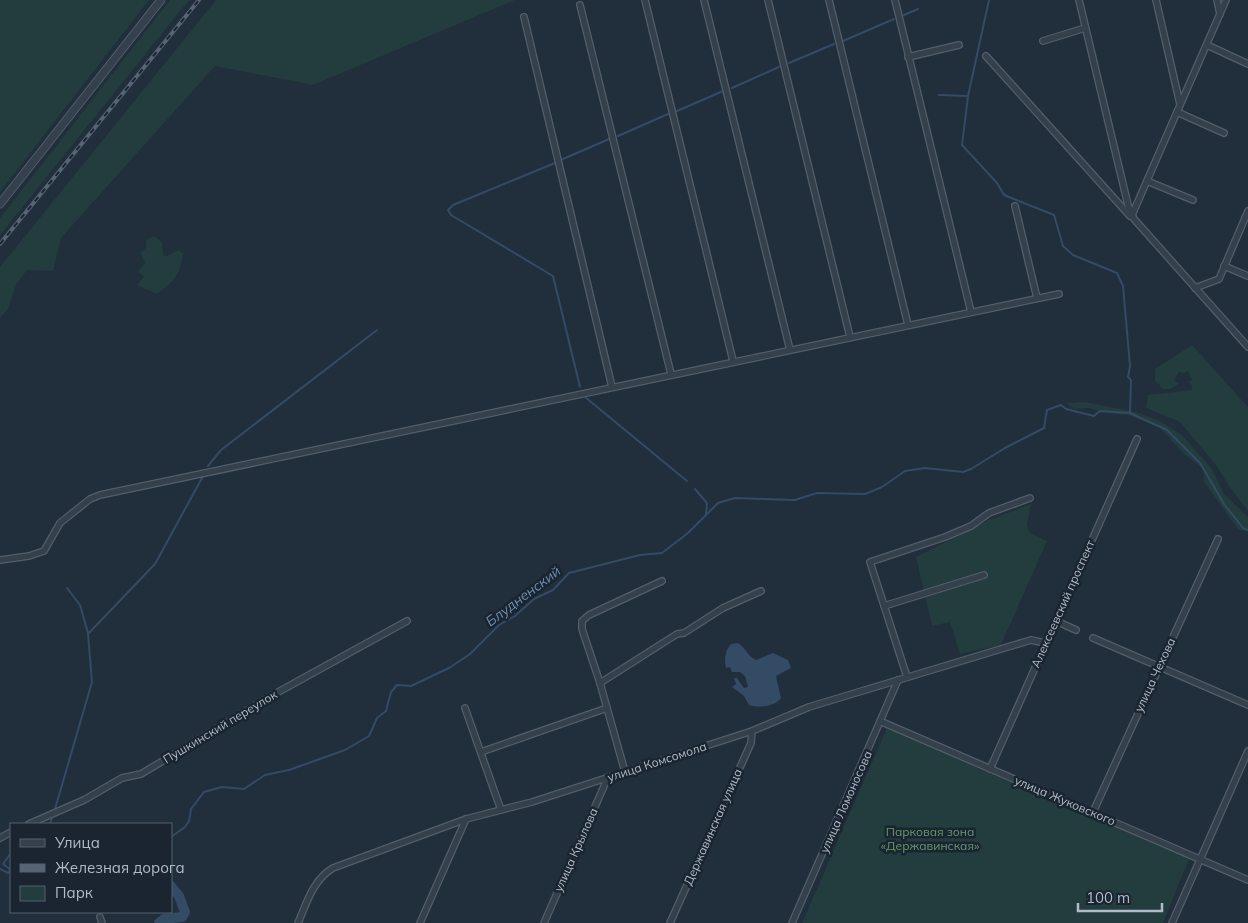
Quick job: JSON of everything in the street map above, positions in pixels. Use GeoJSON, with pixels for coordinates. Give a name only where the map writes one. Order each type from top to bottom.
{"type":"FeatureCollection","features":[{"type":"Feature","properties":{"kind":"street"},"geometry":{"type":"LineString","coordinates":[[0,204],[162,0]]}},
{"type":"Feature","properties":{"kind":"street"},"geometry":{"type":"LineString","coordinates":[[645,0],[733,362]]}},
{"type":"Feature","properties":{"kind":"street"},"geometry":{"type":"LineString","coordinates":[[704,0],[790,350]]}},
{"type":"Feature","properties":{"kind":"street"},"geometry":{"type":"LineString","coordinates":[[768,0],[850,337]]}},
{"type":"Feature","properties":{"kind":"street"},"geometry":{"type":"LineString","coordinates":[[829,0],[908,325]]}},
{"type":"Feature","properties":{"kind":"street"},"geometry":{"type":"LineString","coordinates":[[895,0],[971,312]]}},
{"type":"Feature","properties":{"kind":"street"},"geometry":{"type":"LineString","coordinates":[[1079,0],[1133,217]]}},
{"type":"Feature","properties":{"kind":"street"},"geometry":{"type":"LineString","coordinates":[[1156,0],[1180,104]]}},
{"type":"Feature","properties":{"kind":"street"},"geometry":{"type":"LineString","coordinates":[[1217,0],[1220,14]]}},
{"type":"Feature","properties":{"kind":"street"},"geometry":{"type":"LineString","coordinates":[[1133,217],[1146,181],[1226,0]]}},
{"type":"Feature","properties":{"kind":"street"},"geometry":{"type":"LineString","coordinates":[[580,5],[671,374]]}},
{"type":"Feature","properties":{"kind":"street"},"geometry":{"type":"LineString","coordinates":[[524,17],[612,387]]}},
{"type":"Feature","properties":{"kind":"street"},"geometry":{"type":"LineString","coordinates":[[1043,41],[1085,28]]}},
{"type":"Feature","properties":{"kind":"street"},"geometry":{"type":"LineString","coordinates":[[908,57],[959,45]]}},
{"type":"Feature","properties":{"kind":"street"},"geometry":{"type":"LineString","coordinates":[[1207,45],[1248,64]]}},
{"type":"Feature","properties":{"kind":"street"},"geometry":{"type":"LineString","coordinates":[[986,56],[1133,217],[1248,347]]}},
{"type":"Feature","properties":{"kind":"street"},"geometry":{"type":"LineString","coordinates":[[1177,112],[1224,133]]}},
{"type":"Feature","properties":{"kind":"street"},"geometry":{"type":"LineString","coordinates":[[1146,181],[1193,200]]}},
{"type":"Feature","properties":{"kind":"street"},"geometry":{"type":"LineString","coordinates":[[1015,206],[1037,298]]}},
{"type":"Feature","properties":{"kind":"street"},"geometry":{"type":"LineString","coordinates":[[1196,288],[1218,279],[1248,211]]}},
{"type":"Feature","properties":{"kind":"street"},"geometry":{"type":"LineString","coordinates":[[1224,266],[1248,276]]}},
{"type":"Feature","properties":{"kind":"street"},"geometry":{"type":"LineString","coordinates":[[0,560],[29,556],[44,551],[60,523],[90,499],[100,495],[1059,294]]}},
{"type":"Feature","properties":{"kind":"street","name":"Алексеевский проспект"},"geometry":{"type":"LineString","coordinates":[[990,769],[1137,439]]}},
{"type":"Feature","properties":{"kind":"street"},"geometry":{"type":"LineString","coordinates":[[907,677],[870,562],[945,537],[971,526],[989,513],[1030,498]]}},
{"type":"Feature","properties":{"kind":"street","name":"улица Чехова"},"geometry":{"type":"LineString","coordinates":[[1093,812],[1158,666],[1218,539]]}},
{"type":"Feature","properties":{"kind":"street"},"geometry":{"type":"LineString","coordinates":[[884,606],[984,575]]}},
{"type":"Feature","properties":{"kind":"street"},"geometry":{"type":"LineString","coordinates":[[625,772],[600,683],[582,629],[582,621],[589,615],[662,581]]}},
{"type":"Feature","properties":{"kind":"street"},"geometry":{"type":"LineString","coordinates":[[600,683],[677,634],[684,633],[723,608],[761,591]]}},
{"type":"Feature","properties":{"kind":"street","name":"Пушкинский переулок"},"geometry":{"type":"LineString","coordinates":[[31,823],[84,800],[122,778],[141,774],[271,696],[407,621]]}},
{"type":"Feature","properties":{"kind":"street"},"geometry":{"type":"LineString","coordinates":[[1056,621],[1076,630]]}},
{"type":"Feature","properties":{"kind":"street"},"geometry":{"type":"LineString","coordinates":[[1094,638],[1248,705]]}},
{"type":"Feature","properties":{"kind":"street","name":"улица Комсомола"},"geometry":{"type":"LineString","coordinates":[[298,923],[316,883],[322,874],[333,868],[466,819],[625,772],[752,731],[809,707],[1032,640],[1045,643]]}},
{"type":"Feature","properties":{"kind":"street","name":"улица Ломоносова"},"geometry":{"type":"LineString","coordinates":[[792,923],[882,722],[898,680]]}},
{"type":"Feature","properties":{"kind":"street"},"geometry":{"type":"LineString","coordinates":[[465,708],[501,810]]}},
{"type":"Feature","properties":{"kind":"street"},"geometry":{"type":"LineString","coordinates":[[481,752],[607,708]]}},
{"type":"Feature","properties":{"kind":"street","name":"улица Жуковского"},"geometry":{"type":"LineString","coordinates":[[882,722],[1248,880]]}},
{"type":"Feature","properties":{"kind":"street","name":"Державинская улица"},"geometry":{"type":"LineString","coordinates":[[670,923],[751,743],[752,731]]}},
{"type":"Feature","properties":{"kind":"street"},"geometry":{"type":"LineString","coordinates":[[1172,923],[1248,751]]}},
{"type":"Feature","properties":{"kind":"street","name":"улица Крылова"},"geometry":{"type":"LineString","coordinates":[[544,923],[608,777]]}},
{"type":"Feature","properties":{"kind":"street"},"geometry":{"type":"LineString","coordinates":[[420,923],[466,819]]}},
{"type":"Feature","properties":{"kind":"green space"},"geometry":{"type":"Polygon","coordinates":[[[0,0],[149,0],[0,192],[0,0]]]}},
{"type":"Feature","properties":{"kind":"green space"},"geometry":{"type":"Polygon","coordinates":[[[170,0],[189,0],[0,235],[0,218],[170,0]]]}},
{"type":"Feature","properties":{"kind":"green space"},"geometry":{"type":"Polygon","coordinates":[[[216,0],[515,0],[313,85],[215,66],[61,238],[53,271],[27,270],[16,285],[8,309],[0,318],[0,267],[216,0]]]}},
{"type":"Feature","properties":{"kind":"green space"},"geometry":{"type":"Polygon","coordinates":[[[154,236],[162,242],[163,255],[167,256],[179,250],[183,254],[175,278],[156,294],[137,285],[144,277],[138,271],[145,263],[140,253],[146,248],[146,240],[154,236]]]}},
{"type":"Feature","properties":{"kind":"green space"},"geometry":{"type":"Polygon","coordinates":[[[1192,345],[1248,407],[1248,511],[1216,465],[1180,422],[1146,408],[1148,395],[1192,390],[1192,386],[1188,381],[1192,380],[1188,371],[1184,373],[1179,372],[1174,380],[1179,384],[1170,389],[1163,389],[1155,380],[1155,369],[1192,345]]]}},
{"type":"Feature","properties":{"kind":"green space"},"geometry":{"type":"Polygon","coordinates":[[[1084,402],[1137,412],[1160,421],[1182,435],[1212,469],[1224,494],[1248,517],[1248,532],[1238,529],[1204,482],[1204,469],[1184,454],[1160,428],[1128,415],[1105,413],[1089,408],[1075,409],[1066,403],[1084,402]]]}},
{"type":"Feature","properties":{"kind":"green space"},"geometry":{"type":"Polygon","coordinates":[[[1031,504],[1027,525],[1030,533],[1047,541],[1001,645],[960,654],[950,622],[932,626],[916,557],[989,520],[1031,504]]]}},
{"type":"Feature","properties":{"kind":"green space","name":"Парковая зона «Державинская»"},"geometry":{"type":"Polygon","coordinates":[[[887,728],[1189,859],[1163,923],[802,923],[887,728]]]}},
{"type":"Feature","properties":{"kind":"water"},"geometry":{"type":"Polygon","coordinates":[[[738,643],[756,660],[773,653],[788,660],[791,668],[776,676],[781,698],[775,703],[761,706],[749,705],[744,696],[732,687],[736,684],[734,678],[737,678],[744,688],[748,687],[745,676],[740,672],[732,672],[730,667],[726,668],[725,658],[727,649],[731,644],[738,643]]]}},
{"type":"Feature","properties":{"kind":"waterway"},"geometry":{"type":"LineString","coordinates":[[968,96],[989,0]]}},
{"type":"Feature","properties":{"kind":"waterway"},"geometry":{"type":"LineString","coordinates":[[904,15],[918,9]]}},
{"type":"Feature","properties":{"kind":"waterway"},"geometry":{"type":"LineString","coordinates":[[843,41],[894,19]]}},
{"type":"Feature","properties":{"kind":"waterway"},"geometry":{"type":"LineString","coordinates":[[789,63],[834,44]]}},
{"type":"Feature","properties":{"kind":"waterway"},"geometry":{"type":"LineString","coordinates":[[732,88],[779,67]]}},
{"type":"Feature","properties":{"kind":"waterway"},"geometry":{"type":"LineString","coordinates":[[677,111],[723,91]]}},
{"type":"Feature","properties":{"kind":"waterway"},"geometry":{"type":"LineString","coordinates":[[939,95],[968,96],[962,145],[997,183],[1004,195],[1054,215],[1063,246],[1073,255],[1117,273],[1123,286],[1130,366],[1128,377],[1131,380],[1130,413]]}},
{"type":"Feature","properties":{"kind":"waterway"},"geometry":{"type":"LineString","coordinates":[[618,136],[668,114]]}},
{"type":"Feature","properties":{"kind":"waterway"},"geometry":{"type":"LineString","coordinates":[[563,159],[609,139]]}},
{"type":"Feature","properties":{"kind":"waterway"},"geometry":{"type":"LineString","coordinates":[[555,163],[453,205],[448,210],[451,215],[553,276],[580,387]]}},
{"type":"Feature","properties":{"kind":"waterway"},"geometry":{"type":"LineString","coordinates":[[208,466],[221,450],[377,330]]}},
{"type":"Feature","properties":{"kind":"waterway"},"geometry":{"type":"LineString","coordinates":[[585,397],[687,481]]}},
{"type":"Feature","properties":{"kind":"waterway","name":"Блудненский"},"geometry":{"type":"LineString","coordinates":[[172,836],[185,827],[189,821],[191,809],[204,792],[222,787],[244,789],[265,775],[289,770],[345,750],[369,736],[377,718],[386,711],[391,692],[397,685],[411,686],[449,668],[470,654],[499,625],[515,616],[534,599],[553,590],[569,573],[640,555],[662,553],[688,533],[718,503],[735,498],[795,500],[817,493],[865,494],[882,487],[905,471],[925,468],[963,472],[1044,428],[1047,410],[1061,405],[1066,409],[1094,416],[1100,411],[1130,413],[1167,430],[1200,463],[1224,504],[1243,528],[1248,530]]}},
{"type":"Feature","properties":{"kind":"waterway"},"geometry":{"type":"LineString","coordinates":[[55,809],[92,682],[88,634],[155,564],[202,478]]}},
{"type":"Feature","properties":{"kind":"waterway"},"geometry":{"type":"LineString","coordinates":[[695,489],[707,503],[706,514]]}},
{"type":"Feature","properties":{"kind":"waterway"},"geometry":{"type":"LineString","coordinates":[[67,588],[80,605],[88,633]]}},
{"type":"Feature","properties":{"kind":"waterway"},"geometry":{"type":"LineString","coordinates":[[50,823],[52,817]]}},
{"type":"Feature","properties":{"kind":"waterway"},"geometry":{"type":"LineString","coordinates":[[10,854],[3,864],[10,869]]}},
{"type":"Feature","properties":{"kind":"waterway"},"geometry":{"type":"LineString","coordinates":[[0,869],[8,873],[10,871]]}},
{"type":"Feature","properties":{"kind":"waterway"},"geometry":{"type":"LineString","coordinates":[[159,923],[164,919],[182,917],[185,912],[179,896],[172,887]]}},
{"type":"Feature","properties":{"kind":"railway"},"geometry":{"type":"LineString","coordinates":[[0,244],[199,0]]}}]}
